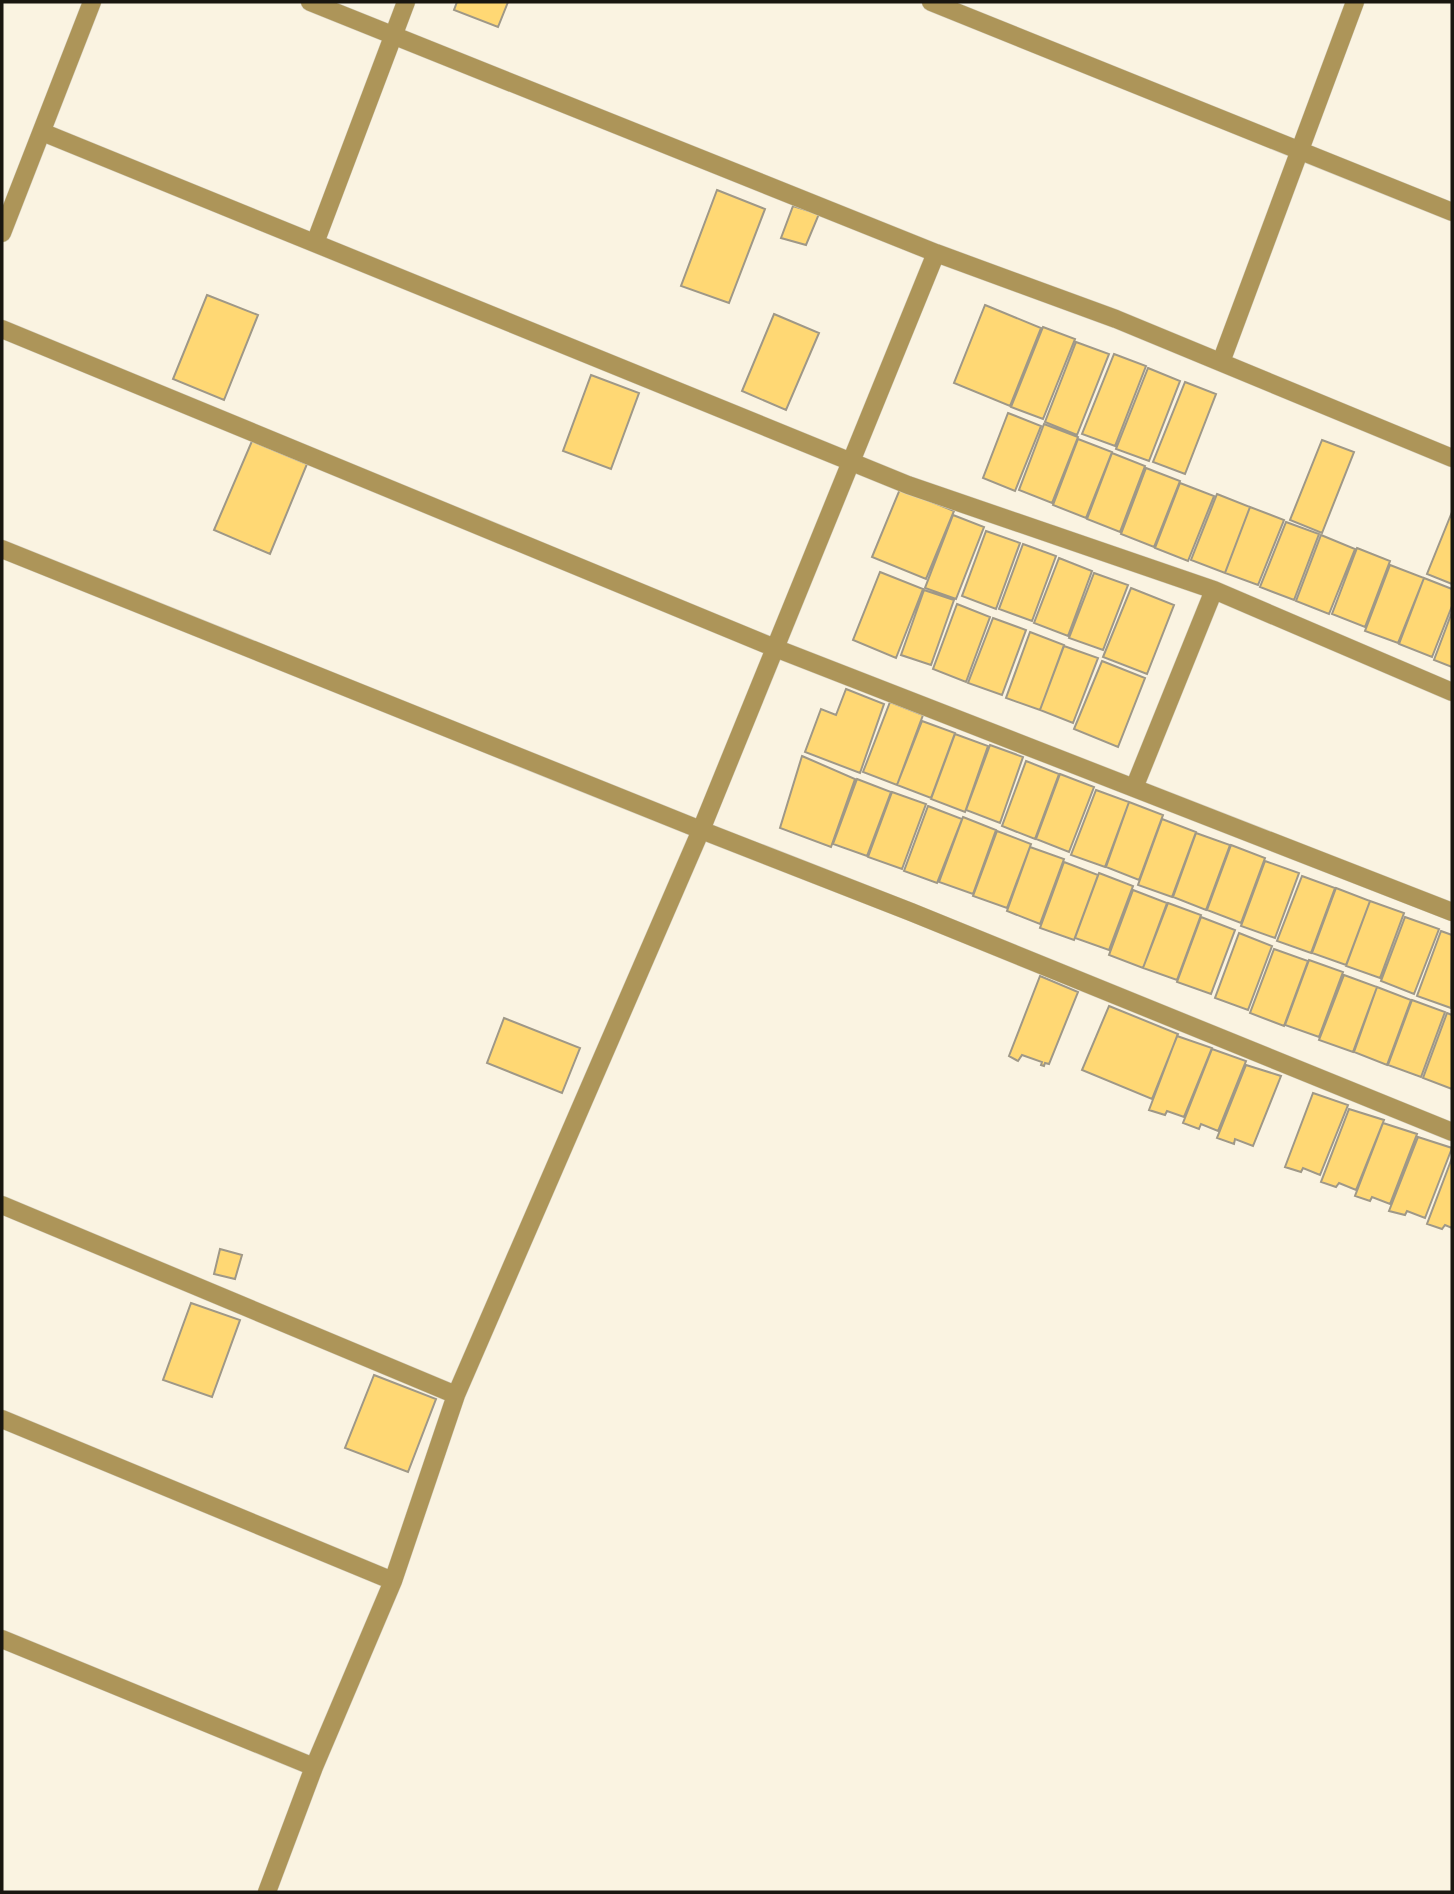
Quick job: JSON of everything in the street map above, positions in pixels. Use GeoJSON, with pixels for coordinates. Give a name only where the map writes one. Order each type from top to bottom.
{"type":"FeatureCollection","features":[{"type":"Feature","properties":{"kind":"street"},"geometry":{"type":"LineString","coordinates":[[2,233],[92,2]]}},
{"type":"Feature","properties":{"kind":"street"},"geometry":{"type":"LineString","coordinates":[[310,2],[936,253],[1116,319],[1452,458]]}},
{"type":"Feature","properties":{"kind":"street"},"geometry":{"type":"LineString","coordinates":[[315,243],[406,2]]}},
{"type":"Feature","properties":{"kind":"street"},"geometry":{"type":"LineString","coordinates":[[931,2],[1452,212]]}},
{"type":"Feature","properties":{"kind":"street"},"geometry":{"type":"LineString","coordinates":[[1221,362],[1355,2]]}},
{"type":"Feature","properties":{"kind":"street"},"geometry":{"type":"LineString","coordinates":[[42,132],[908,485],[1214,590],[1452,692]]}},
{"type":"Feature","properties":{"kind":"street"},"geometry":{"type":"LineString","coordinates":[[267,1892],[314,1767],[393,1581],[456,1395],[701,830],[936,253]]}},
{"type":"Feature","properties":{"kind":"street"},"geometry":{"type":"LineString","coordinates":[[2,329],[775,648],[1452,912]]}},
{"type":"Feature","properties":{"kind":"street"},"geometry":{"type":"LineString","coordinates":[[2,549],[911,912],[1452,1132]]}},
{"type":"Feature","properties":{"kind":"street"},"geometry":{"type":"LineString","coordinates":[[1133,788],[1214,590]]}},
{"type":"Feature","properties":{"kind":"street"},"geometry":{"type":"LineString","coordinates":[[2,1205],[456,1395]]}},
{"type":"Feature","properties":{"kind":"street"},"geometry":{"type":"LineString","coordinates":[[2,1419],[393,1581]]}},
{"type":"Feature","properties":{"kind":"street"},"geometry":{"type":"LineString","coordinates":[[2,1639],[314,1767]]}},
{"type":"Feature","properties":{"kind":"building"},"geometry":{"type":"Polygon","coordinates":[[[457,2],[508,2],[498,27],[454,10],[457,2]]]}},
{"type":"Feature","properties":{"kind":"building"},"geometry":{"type":"Polygon","coordinates":[[[717,190],[765,209],[729,303],[681,286],[717,190]]]}},
{"type":"Feature","properties":{"kind":"building"},"geometry":{"type":"Polygon","coordinates":[[[793,206],[819,214],[806,245],[781,238],[793,206]]]}},
{"type":"Feature","properties":{"kind":"building"},"geometry":{"type":"Polygon","coordinates":[[[207,295],[258,315],[224,400],[173,379],[207,295]]]}},
{"type":"Feature","properties":{"kind":"building"},"geometry":{"type":"Polygon","coordinates":[[[985,305],[1041,328],[1010,406],[954,383],[985,305]]]}},
{"type":"Feature","properties":{"kind":"building"},"geometry":{"type":"Polygon","coordinates":[[[774,314],[819,333],[786,410],[742,391],[774,314]]]}},
{"type":"Feature","properties":{"kind":"building"},"geometry":{"type":"Polygon","coordinates":[[[1043,327],[1075,339],[1043,419],[1011,407],[1043,327]]]}},
{"type":"Feature","properties":{"kind":"building"},"geometry":{"type":"Polygon","coordinates":[[[1076,342],[1109,354],[1077,435],[1045,422],[1076,342]]]}},
{"type":"Feature","properties":{"kind":"building"},"geometry":{"type":"Polygon","coordinates":[[[1114,354],[1146,366],[1115,446],[1082,434],[1114,354]]]}},
{"type":"Feature","properties":{"kind":"building"},"geometry":{"type":"Polygon","coordinates":[[[1148,368],[1180,381],[1149,461],[1116,449],[1148,368]]]}},
{"type":"Feature","properties":{"kind":"building"},"geometry":{"type":"Polygon","coordinates":[[[591,375],[639,393],[611,469],[563,451],[591,375]]]}},
{"type":"Feature","properties":{"kind":"building"},"geometry":{"type":"Polygon","coordinates":[[[1185,382],[1216,394],[1185,474],[1153,462],[1185,382]]]}},
{"type":"Feature","properties":{"kind":"building"},"geometry":{"type":"Polygon","coordinates":[[[1008,413],[1041,426],[1015,491],[983,478],[1008,413]]]}},
{"type":"Feature","properties":{"kind":"building"},"geometry":{"type":"Polygon","coordinates":[[[1044,424],[1078,437],[1052,503],[1019,490],[1044,424]]]}},
{"type":"Feature","properties":{"kind":"building"},"geometry":{"type":"Polygon","coordinates":[[[1078,439],[1112,452],[1086,518],[1053,505],[1078,439]]]}},
{"type":"Feature","properties":{"kind":"building"},"geometry":{"type":"Polygon","coordinates":[[[1322,440],[1354,452],[1322,533],[1290,520],[1322,440]]]}},
{"type":"Feature","properties":{"kind":"building"},"geometry":{"type":"Polygon","coordinates":[[[252,441],[307,464],[270,554],[214,530],[252,441]]]}},
{"type":"Feature","properties":{"kind":"building"},"geometry":{"type":"Polygon","coordinates":[[[1112,453],[1145,466],[1120,532],[1087,519],[1112,453]]]}},
{"type":"Feature","properties":{"kind":"building"},"geometry":{"type":"Polygon","coordinates":[[[1146,468],[1180,481],[1154,547],[1121,534],[1146,468]]]}},
{"type":"Feature","properties":{"kind":"building"},"geometry":{"type":"Polygon","coordinates":[[[1180,483],[1214,496],[1188,561],[1155,548],[1180,483]]]}},
{"type":"Feature","properties":{"kind":"building"},"geometry":{"type":"Polygon","coordinates":[[[900,489],[954,511],[926,579],[872,557],[900,489]]]}},
{"type":"Feature","properties":{"kind":"building"},"geometry":{"type":"Polygon","coordinates":[[[1217,494],[1250,507],[1225,573],[1191,560],[1217,494]]]}},
{"type":"Feature","properties":{"kind":"building"},"geometry":{"type":"Polygon","coordinates":[[[1250,507],[1284,520],[1258,585],[1225,573],[1250,507]]]}},
{"type":"Feature","properties":{"kind":"building"},"geometry":{"type":"Polygon","coordinates":[[[1452,512],[1452,584],[1427,574],[1452,512]]]}},
{"type":"Feature","properties":{"kind":"building"},"geometry":{"type":"Polygon","coordinates":[[[953,515],[984,527],[956,599],[925,588],[953,515]]]}},
{"type":"Feature","properties":{"kind":"building"},"geometry":{"type":"Polygon","coordinates":[[[1286,522],[1319,534],[1294,600],[1260,587],[1286,522]]]}},
{"type":"Feature","properties":{"kind":"building"},"geometry":{"type":"Polygon","coordinates":[[[986,531],[1020,543],[996,609],[962,596],[986,531]]]}},
{"type":"Feature","properties":{"kind":"building"},"geometry":{"type":"Polygon","coordinates":[[[1321,535],[1355,549],[1329,614],[1296,601],[1321,535]]]}},
{"type":"Feature","properties":{"kind":"building"},"geometry":{"type":"Polygon","coordinates":[[[1023,544],[1056,556],[1032,621],[999,609],[1023,544]]]}},
{"type":"Feature","properties":{"kind":"building"},"geometry":{"type":"Polygon","coordinates":[[[1357,548],[1390,561],[1365,627],[1332,614],[1357,548]]]}},
{"type":"Feature","properties":{"kind":"building"},"geometry":{"type":"Polygon","coordinates":[[[1059,558],[1092,571],[1068,636],[1034,623],[1059,558]]]}},
{"type":"Feature","properties":{"kind":"building"},"geometry":{"type":"Polygon","coordinates":[[[1390,565],[1424,578],[1398,643],[1365,631],[1390,565]]]}},
{"type":"Feature","properties":{"kind":"building"},"geometry":{"type":"Polygon","coordinates":[[[880,572],[923,589],[896,658],[853,640],[880,572]]]}},
{"type":"Feature","properties":{"kind":"building"},"geometry":{"type":"Polygon","coordinates":[[[1094,573],[1128,585],[1103,650],[1069,638],[1094,573]]]}},
{"type":"Feature","properties":{"kind":"building"},"geometry":{"type":"Polygon","coordinates":[[[1424,578],[1452,589],[1452,606],[1432,657],[1399,644],[1424,578]]]}},
{"type":"Feature","properties":{"kind":"building"},"geometry":{"type":"Polygon","coordinates":[[[1131,588],[1174,605],[1147,674],[1103,657],[1131,588]]]}},
{"type":"Feature","properties":{"kind":"building"},"geometry":{"type":"Polygon","coordinates":[[[924,590],[954,600],[931,665],[901,655],[924,590]]]}},
{"type":"Feature","properties":{"kind":"building"},"geometry":{"type":"Polygon","coordinates":[[[957,604],[990,617],[966,682],[933,669],[957,604]]]}},
{"type":"Feature","properties":{"kind":"building"},"geometry":{"type":"Polygon","coordinates":[[[1452,612],[1452,667],[1434,660],[1452,612]]]}},
{"type":"Feature","properties":{"kind":"building"},"geometry":{"type":"Polygon","coordinates":[[[993,618],[1026,630],[1002,695],[968,683],[993,618]]]}},
{"type":"Feature","properties":{"kind":"building"},"geometry":{"type":"Polygon","coordinates":[[[1030,632],[1064,645],[1040,710],[1006,698],[1030,632]]]}},
{"type":"Feature","properties":{"kind":"building"},"geometry":{"type":"Polygon","coordinates":[[[1064,646],[1098,658],[1073,723],[1040,710],[1064,646]]]}},
{"type":"Feature","properties":{"kind":"building"},"geometry":{"type":"Polygon","coordinates":[[[1102,661],[1145,678],[1118,747],[1074,729],[1102,661]]]}},
{"type":"Feature","properties":{"kind":"building"},"geometry":{"type":"Polygon","coordinates":[[[846,689],[884,704],[860,773],[805,752],[821,709],[836,715],[846,689]]]}},
{"type":"Feature","properties":{"kind":"building"},"geometry":{"type":"Polygon","coordinates":[[[890,702],[923,715],[897,785],[863,772],[890,702]]]}},
{"type":"Feature","properties":{"kind":"building"},"geometry":{"type":"Polygon","coordinates":[[[922,721],[955,733],[931,798],[897,785],[922,721]]]}},
{"type":"Feature","properties":{"kind":"building"},"geometry":{"type":"Polygon","coordinates":[[[955,734],[988,746],[965,812],[931,799],[955,734]]]}},
{"type":"Feature","properties":{"kind":"building"},"geometry":{"type":"Polygon","coordinates":[[[990,745],[1023,757],[1000,823],[966,810],[990,745]]]}},
{"type":"Feature","properties":{"kind":"building"},"geometry":{"type":"Polygon","coordinates":[[[802,756],[855,779],[831,847],[780,828],[802,756]]]}},
{"type":"Feature","properties":{"kind":"building"},"geometry":{"type":"Polygon","coordinates":[[[1026,761],[1059,774],[1035,839],[1002,826],[1026,761]]]}},
{"type":"Feature","properties":{"kind":"building"},"geometry":{"type":"Polygon","coordinates":[[[1060,774],[1094,787],[1069,852],[1036,839],[1060,774]]]}},
{"type":"Feature","properties":{"kind":"building"},"geometry":{"type":"Polygon","coordinates":[[[857,779],[891,792],[867,856],[833,844],[857,779]]]}},
{"type":"Feature","properties":{"kind":"building"},"geometry":{"type":"Polygon","coordinates":[[[1096,790],[1129,802],[1105,867],[1071,855],[1096,790]]]}},
{"type":"Feature","properties":{"kind":"building"},"geometry":{"type":"Polygon","coordinates":[[[892,792],[926,804],[902,869],[868,857],[892,792]]]}},
{"type":"Feature","properties":{"kind":"building"},"geometry":{"type":"Polygon","coordinates":[[[1129,802],[1163,815],[1139,880],[1106,867],[1129,802]]]}},
{"type":"Feature","properties":{"kind":"building"},"geometry":{"type":"Polygon","coordinates":[[[928,806],[962,819],[937,883],[904,871],[928,806]]]}},
{"type":"Feature","properties":{"kind":"building"},"geometry":{"type":"Polygon","coordinates":[[[963,817],[996,830],[973,894],[939,882],[963,817]]]}},
{"type":"Feature","properties":{"kind":"building"},"geometry":{"type":"Polygon","coordinates":[[[1162,819],[1196,832],[1172,897],[1138,885],[1162,819]]]}},
{"type":"Feature","properties":{"kind":"building"},"geometry":{"type":"Polygon","coordinates":[[[997,831],[1031,844],[1007,908],[973,896],[997,831]]]}},
{"type":"Feature","properties":{"kind":"building"},"geometry":{"type":"Polygon","coordinates":[[[1196,833],[1230,845],[1206,910],[1173,897],[1196,833]]]}},
{"type":"Feature","properties":{"kind":"building"},"geometry":{"type":"Polygon","coordinates":[[[1231,845],[1265,858],[1241,923],[1207,910],[1231,845]]]}},
{"type":"Feature","properties":{"kind":"building"},"geometry":{"type":"Polygon","coordinates":[[[1030,847],[1064,859],[1040,924],[1007,911],[1030,847]]]}},
{"type":"Feature","properties":{"kind":"building"},"geometry":{"type":"Polygon","coordinates":[[[1265,861],[1299,873],[1275,938],[1241,926],[1265,861]]]}},
{"type":"Feature","properties":{"kind":"building"},"geometry":{"type":"Polygon","coordinates":[[[1064,862],[1098,875],[1074,940],[1040,928],[1064,862]]]}},
{"type":"Feature","properties":{"kind":"building"},"geometry":{"type":"Polygon","coordinates":[[[1099,873],[1133,886],[1109,950],[1075,938],[1099,873]]]}},
{"type":"Feature","properties":{"kind":"building"},"geometry":{"type":"Polygon","coordinates":[[[1302,876],[1335,888],[1311,953],[1277,941],[1302,876]]]}},
{"type":"Feature","properties":{"kind":"building"},"geometry":{"type":"Polygon","coordinates":[[[1336,888],[1370,901],[1346,965],[1312,953],[1336,888]]]}},
{"type":"Feature","properties":{"kind":"building"},"geometry":{"type":"Polygon","coordinates":[[[1133,890],[1167,903],[1143,968],[1109,955],[1133,890]]]}},
{"type":"Feature","properties":{"kind":"building"},"geometry":{"type":"Polygon","coordinates":[[[1370,901],[1404,913],[1380,978],[1346,966],[1370,901]]]}},
{"type":"Feature","properties":{"kind":"building"},"geometry":{"type":"Polygon","coordinates":[[[1168,903],[1201,915],[1177,980],[1143,968],[1168,903]]]}},
{"type":"Feature","properties":{"kind":"building"},"geometry":{"type":"Polygon","coordinates":[[[1201,917],[1235,930],[1211,994],[1177,982],[1201,917]]]}},
{"type":"Feature","properties":{"kind":"building"},"geometry":{"type":"Polygon","coordinates":[[[1405,917],[1439,929],[1414,994],[1381,981],[1405,917]]]}},
{"type":"Feature","properties":{"kind":"building"},"geometry":{"type":"Polygon","coordinates":[[[1441,931],[1452,935],[1451,1008],[1417,996],[1441,931]]]}},
{"type":"Feature","properties":{"kind":"building"},"geometry":{"type":"Polygon","coordinates":[[[1239,933],[1272,946],[1248,1010],[1215,998],[1239,933]]]}},
{"type":"Feature","properties":{"kind":"building"},"geometry":{"type":"Polygon","coordinates":[[[1274,949],[1308,961],[1284,1026],[1250,1013],[1274,949]]]}},
{"type":"Feature","properties":{"kind":"building"},"geometry":{"type":"Polygon","coordinates":[[[1309,960],[1343,972],[1319,1037],[1285,1025],[1309,960]]]}},
{"type":"Feature","properties":{"kind":"building"},"geometry":{"type":"Polygon","coordinates":[[[1344,975],[1377,987],[1353,1052],[1319,1040],[1344,975]]]}},
{"type":"Feature","properties":{"kind":"building"},"geometry":{"type":"Polygon","coordinates":[[[1040,976],[1078,992],[1049,1064],[1045,1063],[1044,1066],[1041,1065],[1042,1062],[1022,1055],[1018,1061],[1009,1056],[1040,976]]]}},
{"type":"Feature","properties":{"kind":"building"},"geometry":{"type":"Polygon","coordinates":[[[1377,987],[1411,1000],[1387,1065],[1354,1052],[1377,987]]]}},
{"type":"Feature","properties":{"kind":"building"},"geometry":{"type":"Polygon","coordinates":[[[1412,1000],[1445,1012],[1421,1077],[1388,1065],[1412,1000]]]}},
{"type":"Feature","properties":{"kind":"building"},"geometry":{"type":"Polygon","coordinates":[[[1109,1006],[1178,1034],[1152,1099],[1082,1070],[1109,1006]]]}},
{"type":"Feature","properties":{"kind":"building"},"geometry":{"type":"Polygon","coordinates":[[[1447,1013],[1452,1015],[1452,1089],[1423,1078],[1447,1013]]]}},
{"type":"Feature","properties":{"kind":"building"},"geometry":{"type":"Polygon","coordinates":[[[504,1018],[580,1048],[562,1093],[487,1063],[504,1018]]]}},
{"type":"Feature","properties":{"kind":"building"},"geometry":{"type":"Polygon","coordinates":[[[1177,1036],[1212,1048],[1184,1117],[1167,1111],[1165,1115],[1149,1110],[1177,1036]]]}},
{"type":"Feature","properties":{"kind":"building"},"geometry":{"type":"Polygon","coordinates":[[[1212,1049],[1246,1061],[1218,1131],[1201,1124],[1199,1129],[1183,1123],[1212,1049]]]}},
{"type":"Feature","properties":{"kind":"building"},"geometry":{"type":"Polygon","coordinates":[[[1246,1065],[1281,1076],[1253,1146],[1235,1139],[1234,1144],[1217,1138],[1246,1065]]]}},
{"type":"Feature","properties":{"kind":"building"},"geometry":{"type":"Polygon","coordinates":[[[1313,1093],[1348,1105],[1320,1175],[1303,1168],[1301,1172],[1285,1167],[1313,1093]]]}},
{"type":"Feature","properties":{"kind":"building"},"geometry":{"type":"Polygon","coordinates":[[[1349,1109],[1384,1120],[1356,1190],[1339,1183],[1336,1187],[1321,1182],[1349,1109]]]}},
{"type":"Feature","properties":{"kind":"building"},"geometry":{"type":"Polygon","coordinates":[[[1383,1123],[1417,1134],[1390,1204],[1372,1197],[1370,1201],[1355,1196],[1383,1123]]]}},
{"type":"Feature","properties":{"kind":"building"},"geometry":{"type":"Polygon","coordinates":[[[1418,1137],[1452,1148],[1425,1218],[1407,1211],[1405,1215],[1389,1211],[1418,1137]]]}},
{"type":"Feature","properties":{"kind":"building"},"geometry":{"type":"Polygon","coordinates":[[[1452,1158],[1452,1228],[1445,1225],[1442,1229],[1427,1224],[1452,1158]]]}},
{"type":"Feature","properties":{"kind":"building"},"geometry":{"type":"Polygon","coordinates":[[[220,1249],[242,1255],[235,1279],[214,1274],[220,1249]]]}},
{"type":"Feature","properties":{"kind":"building"},"geometry":{"type":"Polygon","coordinates":[[[191,1303],[240,1320],[212,1397],[163,1380],[191,1303]]]}},
{"type":"Feature","properties":{"kind":"building"},"geometry":{"type":"Polygon","coordinates":[[[374,1375],[436,1399],[408,1472],[345,1448],[374,1375]]]}}]}
